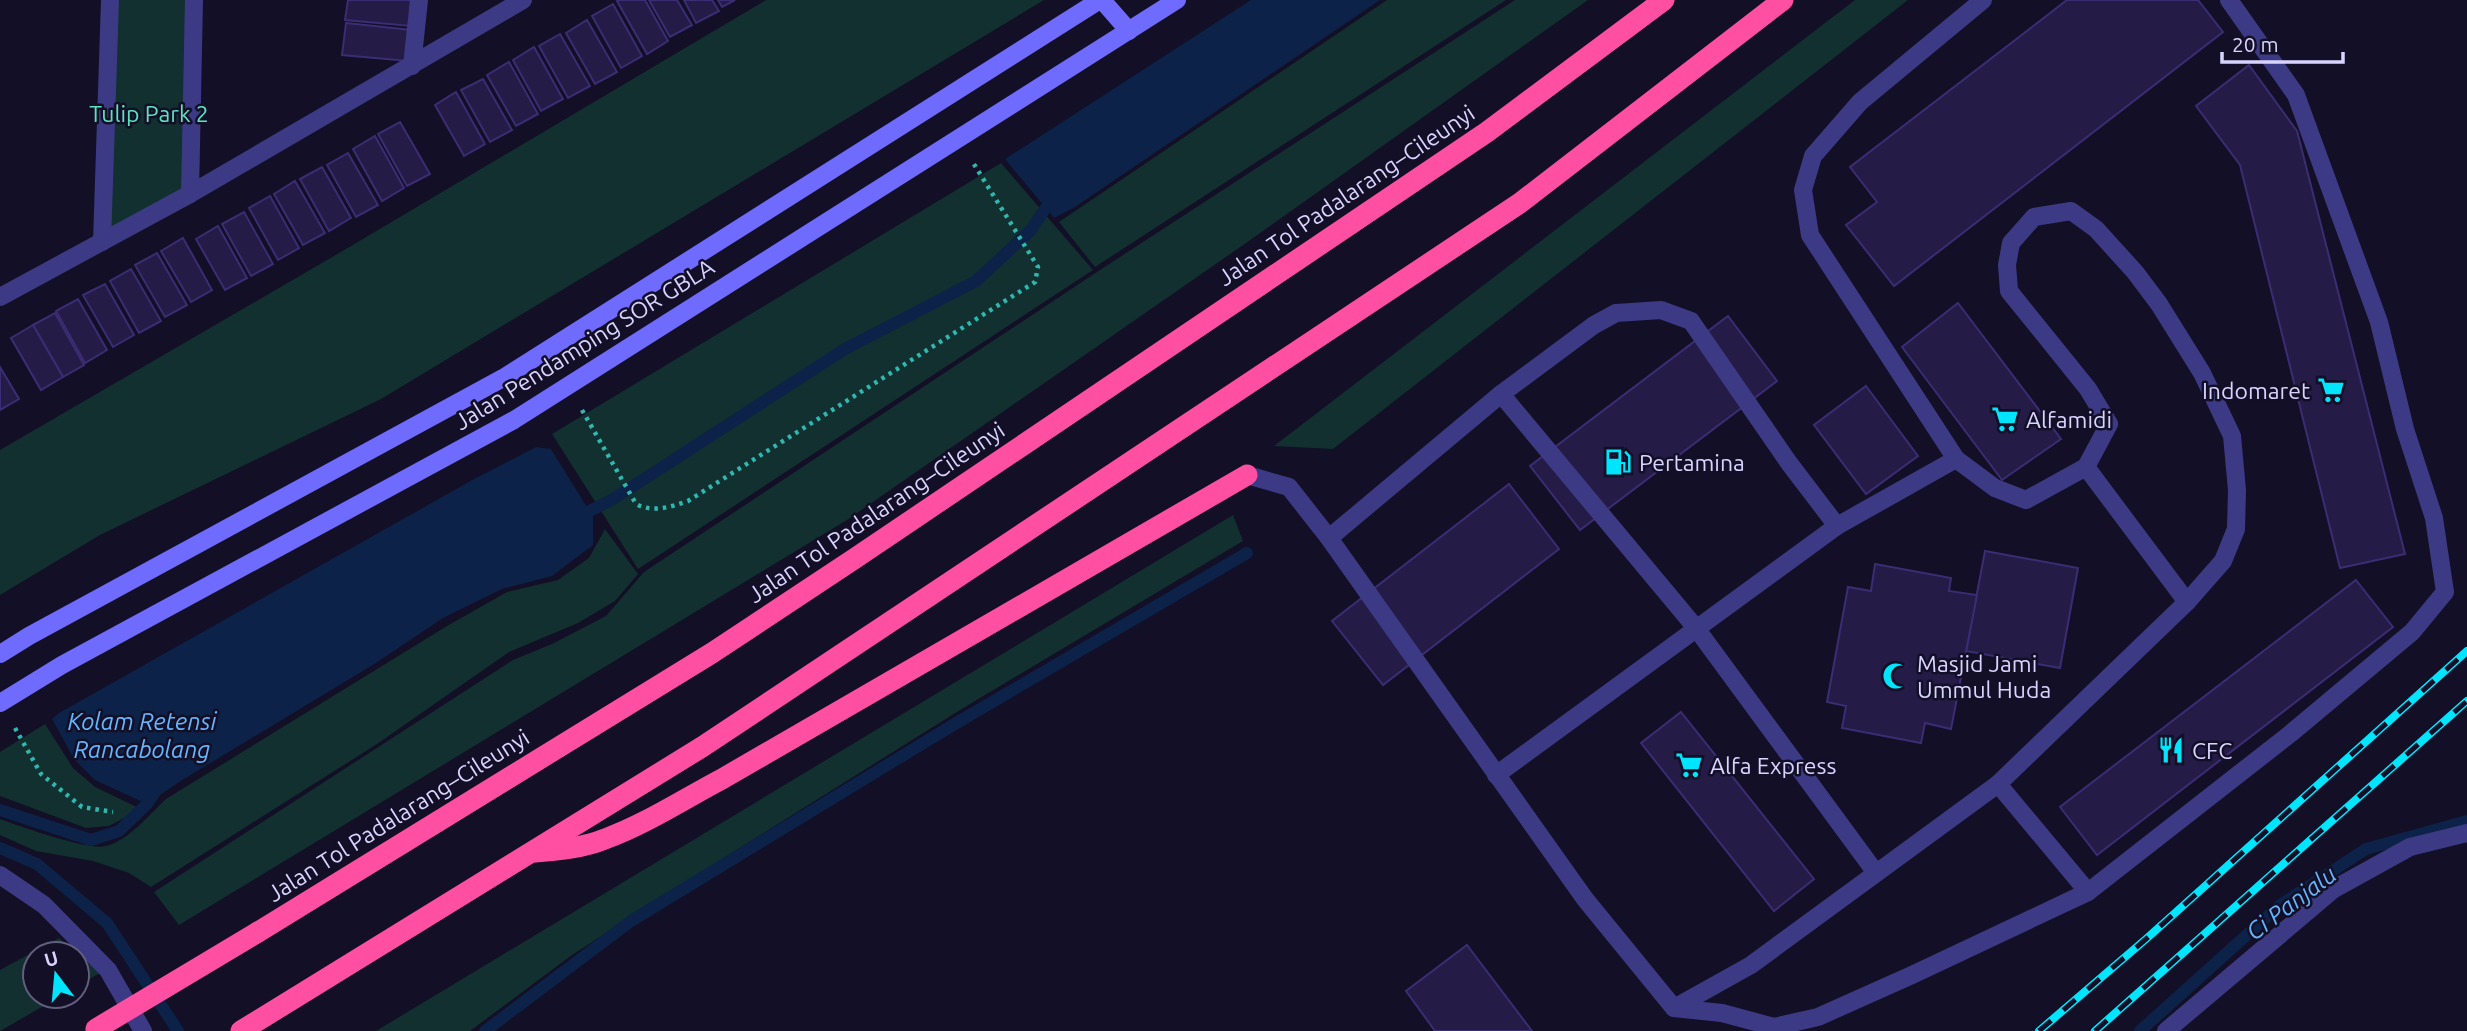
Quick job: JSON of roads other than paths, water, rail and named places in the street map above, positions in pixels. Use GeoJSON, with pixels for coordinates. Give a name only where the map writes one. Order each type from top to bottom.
{"type":"FeatureCollection","features":[{"type":"Feature","properties":{"kind":"highway","name":"Jalan Tol Padalarang–Cileunyi"},"geometry":{"type":"LineString","coordinates":[[95,1030],[712,653],[1487,132],[1664,0]]}},
{"type":"Feature","properties":{"kind":"highway"},"geometry":{"type":"LineString","coordinates":[[241,1031],[702,747],[1520,203],[1783,0]]}},
{"type":"Feature","properties":{"kind":"highway"},"geometry":{"type":"LineString","coordinates":[[533,852],[564,850],[605,840],[667,809],[1247,475]]}},
{"type":"Feature","properties":{"kind":"street"},"geometry":{"type":"LineString","coordinates":[[102,242],[110,0]]}},
{"type":"Feature","properties":{"kind":"street"},"geometry":{"type":"LineString","coordinates":[[190,194],[194,0]]}},
{"type":"Feature","properties":{"kind":"street"},"geometry":{"type":"LineString","coordinates":[[412,66],[419,0]]}},
{"type":"Feature","properties":{"kind":"street"},"geometry":{"type":"LineString","coordinates":[[0,297],[190,194],[523,0]]}},
{"type":"Feature","properties":{"kind":"street"},"geometry":{"type":"LineString","coordinates":[[1101,0],[1129,31]]}},
{"type":"Feature","properties":{"kind":"street","name":"Jalan Pendamping SOR GBLA"},"geometry":{"type":"LineString","coordinates":[[0,654],[503,378],[1101,0]]}},
{"type":"Feature","properties":{"kind":"street","name":"Jalan Pendamping SOR GBLA"},"geometry":{"type":"LineString","coordinates":[[1,703],[62,665],[514,420],[1177,0]]}},
{"type":"Feature","properties":{"kind":"street"},"geometry":{"type":"LineString","coordinates":[[1674,1008],[1751,965],[1998,785],[2187,602],[2223,561],[2236,528],[2232,436],[2202,373],[2159,304],[2135,272],[2096,229],[2071,211],[2034,217],[2011,243],[2007,265],[2009,291],[2088,389],[2109,424],[2086,467],[2026,500],[1995,488],[1956,459],[1810,235],[1803,190],[1813,156],[1860,102],[1983,0]]}},
{"type":"Feature","properties":{"kind":"street"},"geometry":{"type":"LineString","coordinates":[[1247,475],[1289,487],[1329,538],[1585,899],[1674,1008],[1721,1013],[1774,1027],[1818,1017],[2088,892],[2290,734],[2412,632],[2445,592],[2434,518],[2405,429],[2379,322],[2297,95],[2229,0]]}},
{"type":"Feature","properties":{"kind":"street"},"geometry":{"type":"LineString","coordinates":[[1329,538],[1501,394],[1594,325],[1616,313],[1661,310],[1691,321],[1789,463],[1837,526]]}},
{"type":"Feature","properties":{"kind":"street"},"geometry":{"type":"LineString","coordinates":[[1501,394],[1696,628],[1876,873]]}},
{"type":"Feature","properties":{"kind":"street"},"geometry":{"type":"LineString","coordinates":[[1496,775],[1837,526],[1956,459]]}},
{"type":"Feature","properties":{"kind":"street"},"geometry":{"type":"LineString","coordinates":[[2086,467],[2187,602]]}},
{"type":"Feature","properties":{"kind":"street"},"geometry":{"type":"LineString","coordinates":[[1998,785],[2088,892]]}},
{"type":"Feature","properties":{"kind":"street"},"geometry":{"type":"LineString","coordinates":[[2166,1031],[2334,889],[2410,847],[2467,833]]}},
{"type":"Feature","properties":{"kind":"street"},"geometry":{"type":"LineString","coordinates":[[0,875],[44,905],[108,970],[143,1031]]}},
{"type":"Feature","properties":{"kind":"water"},"geometry":{"type":"Polygon","coordinates":[[[1251,0],[1380,0],[1075,207],[1054,218],[1005,159],[1251,0]]]}},
{"type":"Feature","properties":{"kind":"water","name":"Kolam Retensi Rancabolang"},"geometry":{"type":"Polygon","coordinates":[[[536,447],[551,449],[593,517],[593,545],[552,576],[502,589],[443,618],[376,663],[147,804],[95,780],[74,759],[52,719],[59,713],[474,479],[536,447]]]}},
{"type":"Feature","properties":{"kind":"waterway"},"geometry":{"type":"LineString","coordinates":[[576,518],[613,499],[845,349],[976,281],[1031,230],[1055,194]]}},
{"type":"Feature","properties":{"kind":"waterway"},"geometry":{"type":"LineString","coordinates":[[485,1031],[631,921],[953,725],[1247,553]]}},
{"type":"Feature","properties":{"kind":"waterway"},"geometry":{"type":"LineString","coordinates":[[0,810],[91,840],[119,831],[147,804],[155,792]]}},
{"type":"Feature","properties":{"kind":"waterway","name":"Ci Panjalu"},"geometry":{"type":"LineString","coordinates":[[2140,1031],[2279,906],[2366,849],[2467,821]]}},
{"type":"Feature","properties":{"kind":"waterway","name":"Ci Panjalu"},"geometry":{"type":"LineString","coordinates":[[0,848],[37,864],[107,923],[178,1031]]}},
{"type":"Feature","properties":{"kind":"railway"},"geometry":{"type":"LineString","coordinates":[[2039,1031],[2146,939],[2467,651]]}},
{"type":"Feature","properties":{"kind":"railway"},"geometry":{"type":"LineString","coordinates":[[2095,1031],[2467,701]]}},
{"type":"Feature","properties":{"kind":"place","name":"Indomaret"},"geometry":{"type":"Point","coordinates":[2331,390]}},
{"type":"Feature","properties":{"kind":"place","name":"Alfamidi"},"geometry":{"type":"Point","coordinates":[2005,419]}},
{"type":"Feature","properties":{"kind":"place","name":"Pertamina"},"geometry":{"type":"Point","coordinates":[1618,462]}},
{"type":"Feature","properties":{"kind":"place","name":"Masjid Jami Ummul Huda"},"geometry":{"type":"Point","coordinates":[1896,676]}},
{"type":"Feature","properties":{"kind":"place","name":"CFC"},"geometry":{"type":"Point","coordinates":[2171,750]}},
{"type":"Feature","properties":{"kind":"place","name":"Alfa Express"},"geometry":{"type":"Point","coordinates":[1689,765]}},
{"type":"Feature","properties":{"kind":"park label","name":"Tulip Park 2"},"geometry":{"type":"Point","coordinates":[149,113]}}]}
